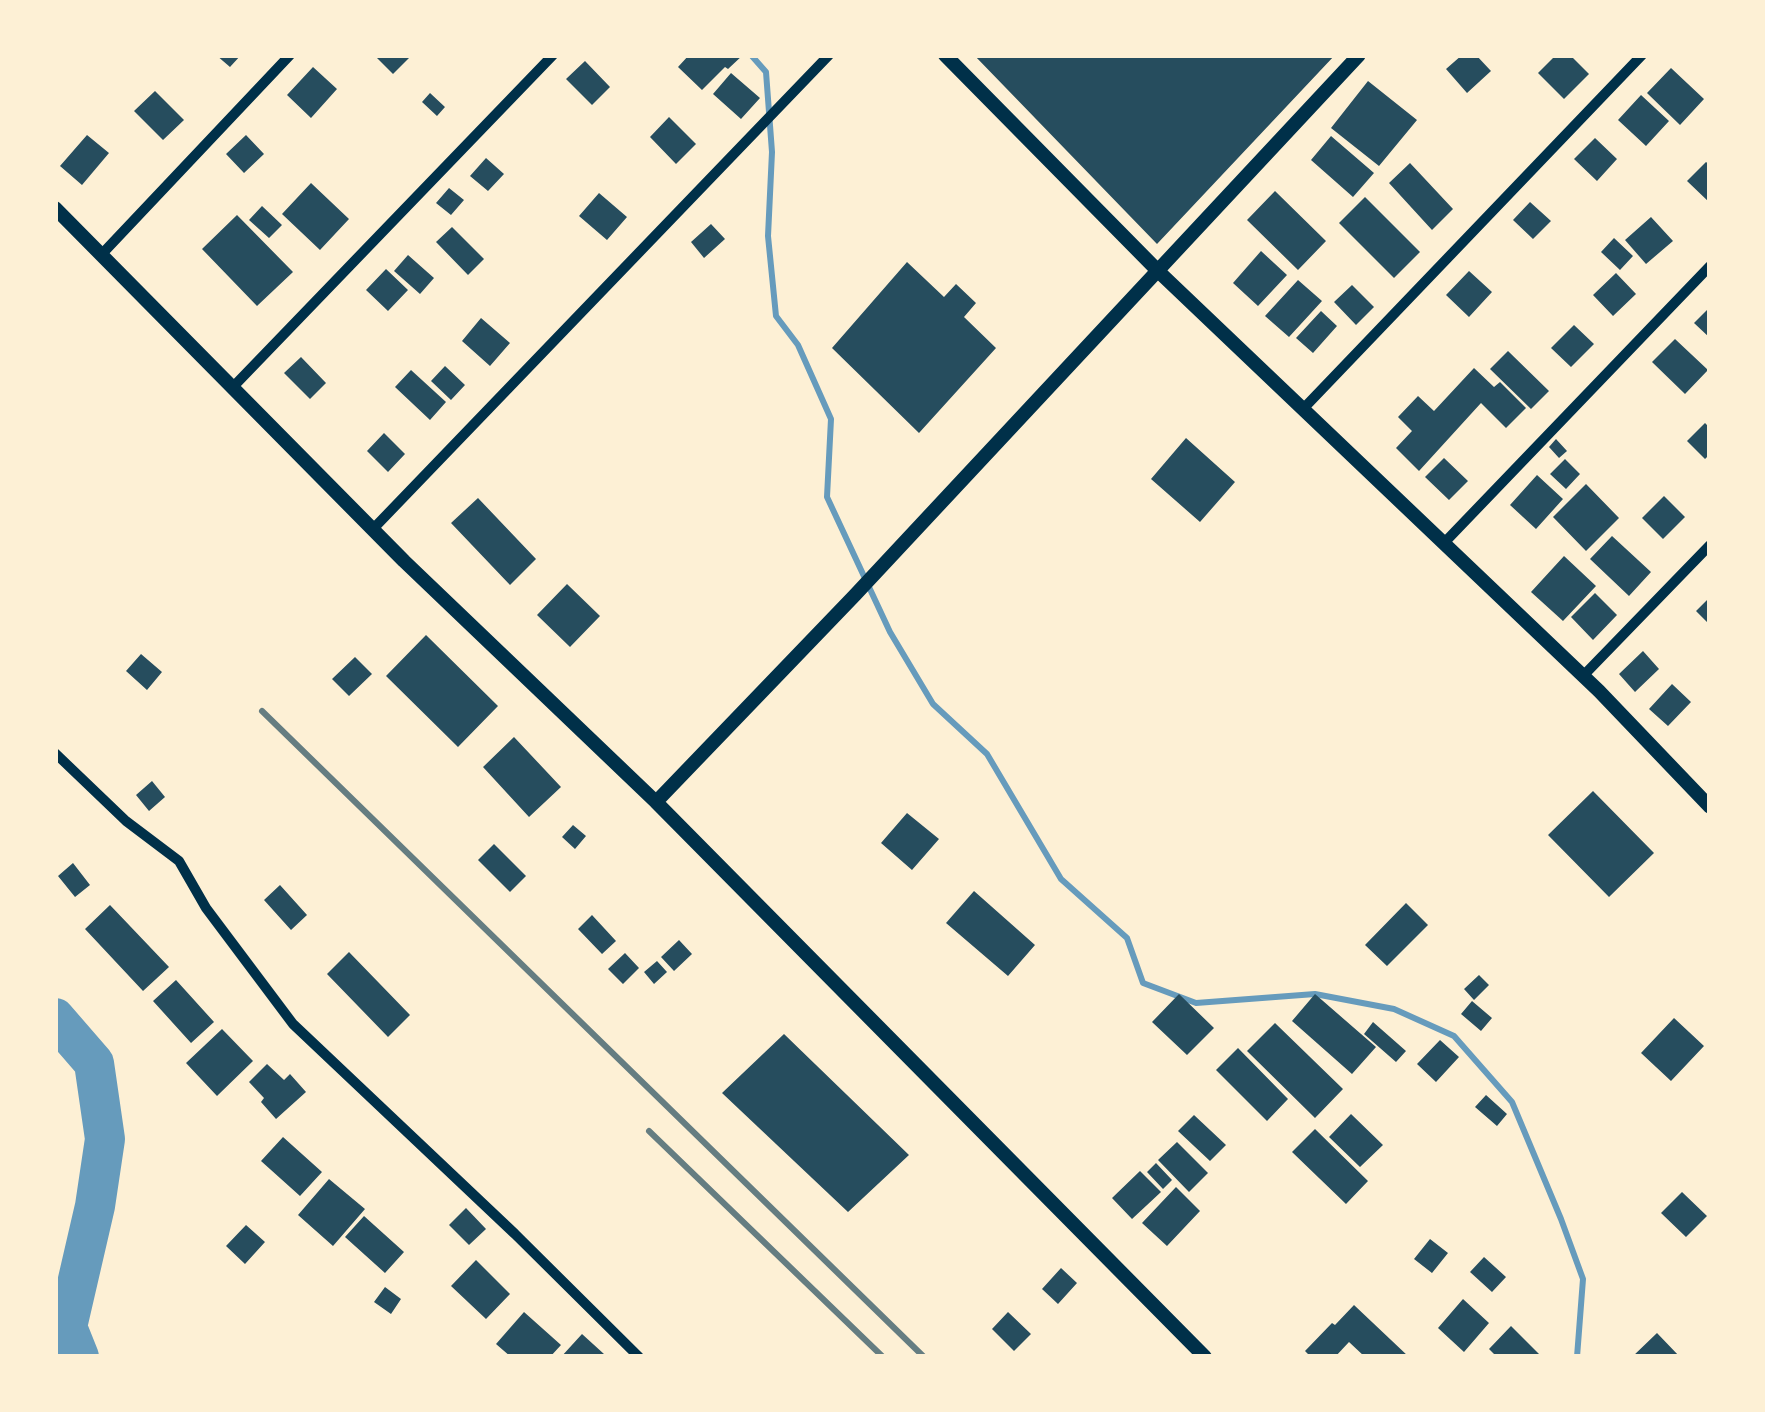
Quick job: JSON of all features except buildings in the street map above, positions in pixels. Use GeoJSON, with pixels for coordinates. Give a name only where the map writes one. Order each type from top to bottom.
{"type":"FeatureCollection","features":[{"type":"Feature","properties":{"kind":"street"},"geometry":{"type":"LineString","coordinates":[[101,255],[290,55]]}},
{"type":"Feature","properties":{"kind":"street"},"geometry":{"type":"LineString","coordinates":[[232,388],[553,55]]}},
{"type":"Feature","properties":{"kind":"street"},"geometry":{"type":"LineString","coordinates":[[372,529],[828,55]]}},
{"type":"Feature","properties":{"kind":"street"},"geometry":{"type":"LineString","coordinates":[[945,55],[1158,271],[1583,676],[1710,807]]}},
{"type":"Feature","properties":{"kind":"street"},"geometry":{"type":"LineString","coordinates":[[656,802],[1360,55]]}},
{"type":"Feature","properties":{"kind":"street"},"geometry":{"type":"LineString","coordinates":[[1302,409],[1642,55]]}},
{"type":"Feature","properties":{"kind":"street"},"geometry":{"type":"LineString","coordinates":[[55,208],[372,529],[656,802],[1205,1357]]}},
{"type":"Feature","properties":{"kind":"street"},"geometry":{"type":"LineString","coordinates":[[1444,543],[1710,266]]}},
{"type":"Feature","properties":{"kind":"street"},"geometry":{"type":"LineString","coordinates":[[1583,676],[1710,545]]}},
{"type":"Feature","properties":{"kind":"street"},"geometry":{"type":"LineString","coordinates":[[55,753],[126,820],[179,861],[206,908],[293,1024],[639,1357]]}},
{"type":"Feature","properties":{"kind":"waterway"},"geometry":{"type":"LineString","coordinates":[[751,55],[766,72],[772,152],[768,236],[776,316],[798,345],[831,419],[827,497],[890,632],[933,704],[987,754],[1061,879],[1127,938],[1143,983],[1196,1003],[1315,994],[1394,1009],[1454,1036],[1512,1102],[1561,1219],[1583,1279],[1577,1357]]}},
{"type":"Feature","properties":{"kind":"waterway"},"geometry":{"type":"LineString","coordinates":[[55,1018],[94,1063],[105,1139],[95,1206],[67,1327],[79,1357]]}},
{"type":"Feature","properties":{"kind":"railway"},"geometry":{"type":"LineString","coordinates":[[262,711],[924,1357]]}},
{"type":"Feature","properties":{"kind":"railway"},"geometry":{"type":"LineString","coordinates":[[649,1131],[883,1357]]}}]}
